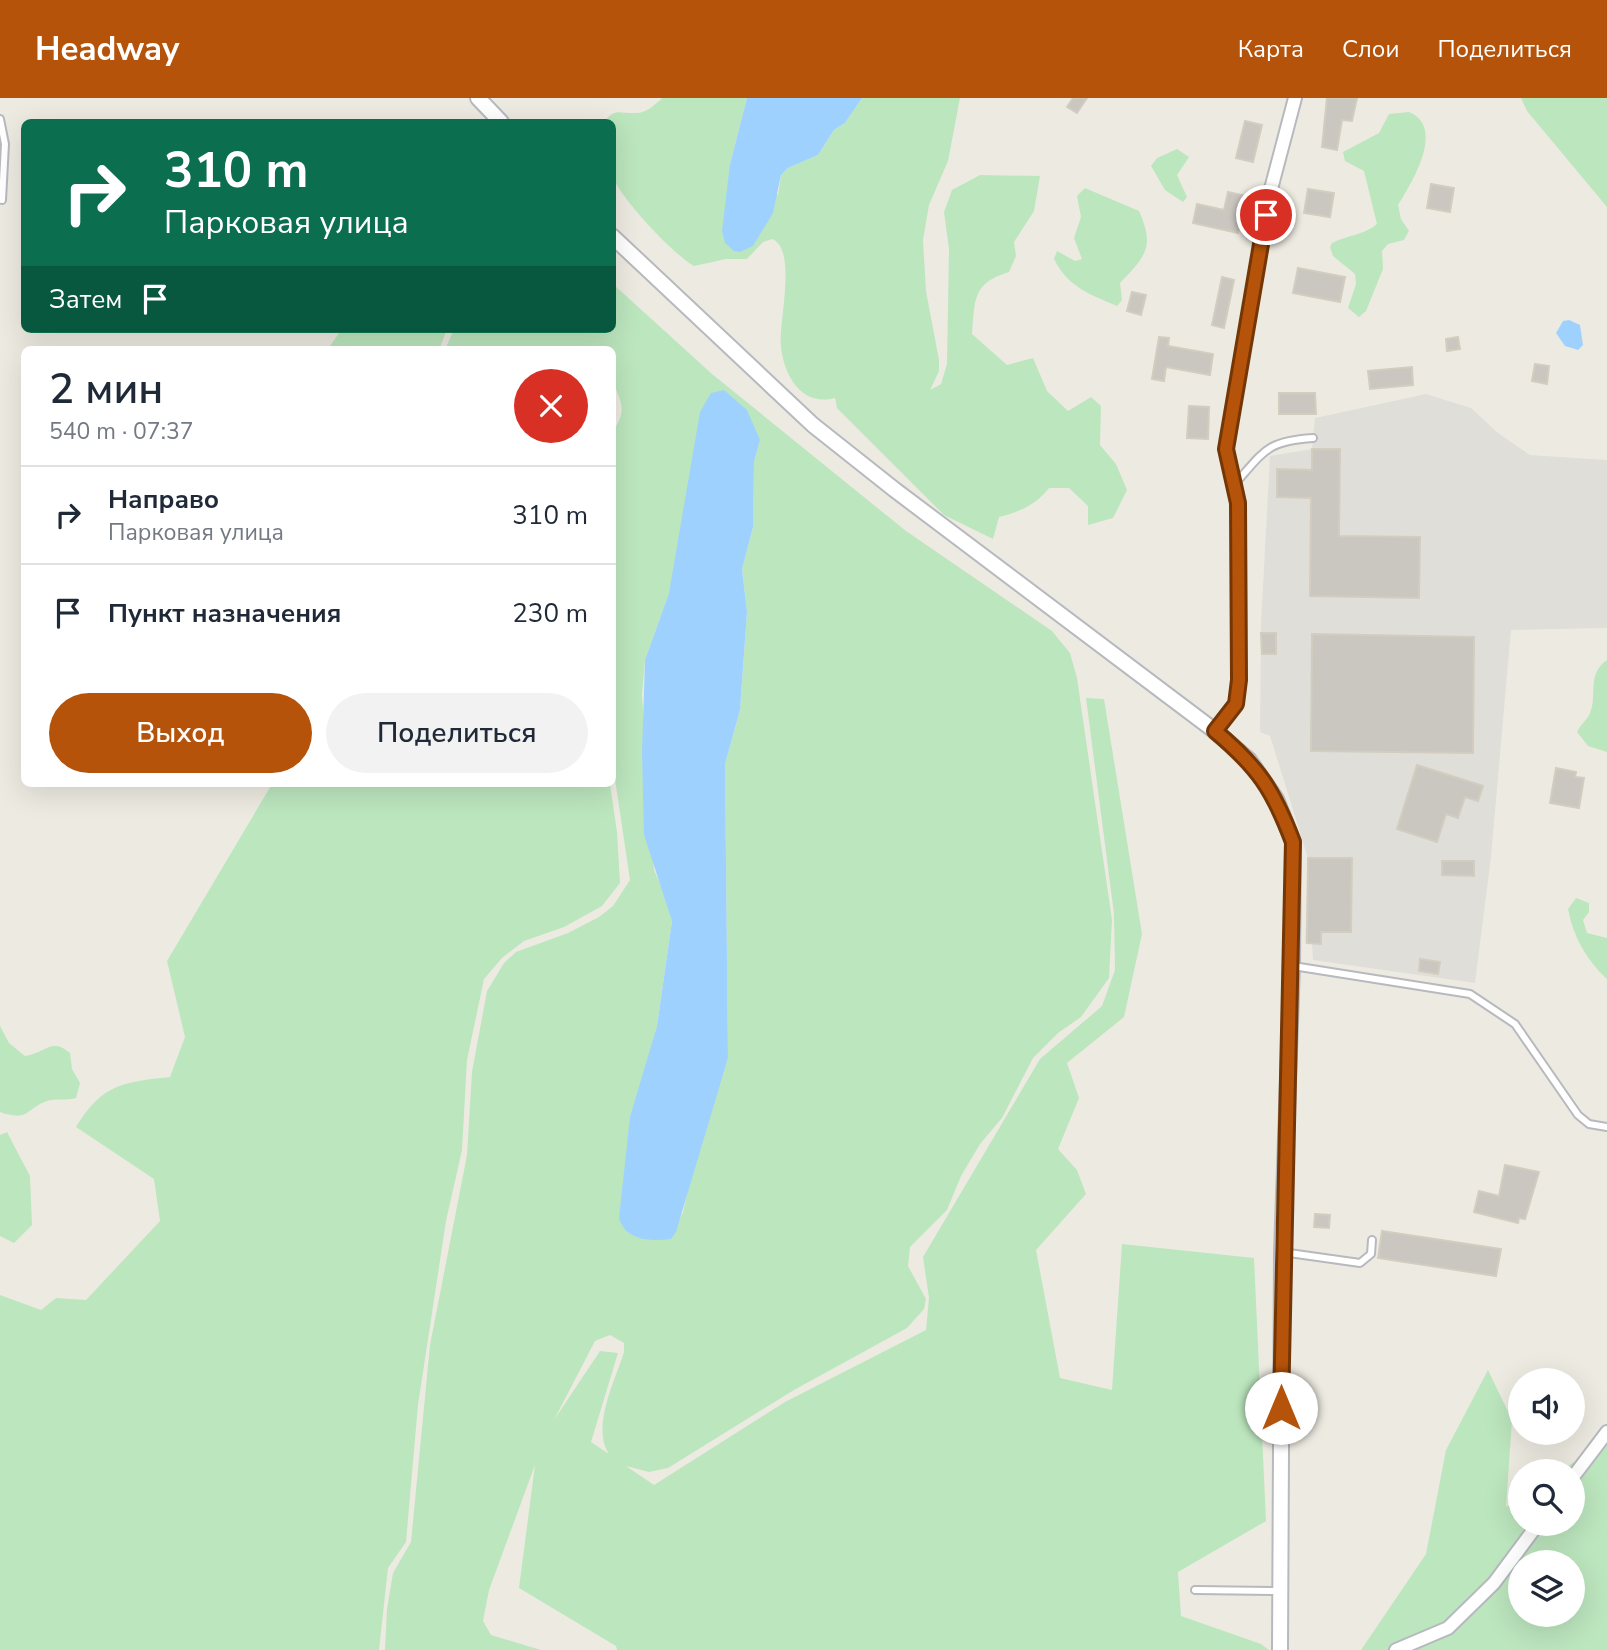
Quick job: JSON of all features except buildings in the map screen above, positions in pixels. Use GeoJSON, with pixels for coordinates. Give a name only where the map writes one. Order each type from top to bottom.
{"type":"FeatureCollection","features":[{"type":"Feature","properties":{"kind":"street"},"geometry":{"type":"LineString","coordinates":[[478,98],[498,119]]}},
{"type":"Feature","properties":{"kind":"street"},"geometry":{"type":"LineString","coordinates":[[1215,731],[1236,704],[1239,680],[1238,503],[1232,488],[1226,449],[1271,188],[1295,98]]}},
{"type":"Feature","properties":{"kind":"street"},"geometry":{"type":"LineString","coordinates":[[616,240],[813,425],[917,507],[1215,731],[1249,760],[1270,789],[1293,842],[1292,965],[1282,1252],[1280,1650]]}},
{"type":"Feature","properties":{"kind":"street"},"geometry":{"type":"LineString","coordinates":[[1585,1461],[1607,1432]]}},
{"type":"Feature","properties":{"kind":"street"},"geometry":{"type":"LineString","coordinates":[[1396,1650],[1448,1628],[1494,1583],[1529,1536]]}},
{"type":"Feature","properties":{"kind":"lane"},"geometry":{"type":"LineString","coordinates":[[0,119],[5,144],[2,200]]}},
{"type":"Feature","properties":{"kind":"lane"},"geometry":{"type":"LineString","coordinates":[[1232,488],[1269,446],[1280,441],[1313,438]]}},
{"type":"Feature","properties":{"kind":"lane"},"geometry":{"type":"LineString","coordinates":[[1292,965],[1469,994],[1515,1024],[1578,1115],[1589,1124],[1607,1127]]}},
{"type":"Feature","properties":{"kind":"lane"},"geometry":{"type":"LineString","coordinates":[[1282,1252],[1360,1263],[1371,1254],[1372,1240]]}},
{"type":"Feature","properties":{"kind":"lane"},"geometry":{"type":"LineString","coordinates":[[1195,1590],[1280,1591]]}},
{"type":"Feature","properties":{"kind":"shaded area"},"geometry":{"type":"Polygon","coordinates":[[[1426,394],[1471,408],[1498,433],[1530,455],[1607,460],[1607,628],[1511,630],[1491,857],[1475,983],[1313,960],[1312,944],[1305,943],[1308,858],[1270,736],[1260,732],[1261,623],[1270,456],[1312,449],[1315,418],[1426,394]]]}},
{"type":"Feature","properties":{"kind":"green space"},"geometry":{"type":"Polygon","coordinates":[[[662,98],[747,98],[730,164],[778,195],[781,175],[788,168],[818,155],[834,130],[845,123],[862,98],[960,98],[948,161],[929,205],[923,240],[926,291],[939,360],[939,371],[930,390],[941,384],[947,364],[949,249],[944,212],[952,190],[980,175],[1040,176],[1034,211],[1014,242],[1016,256],[1009,272],[988,282],[978,294],[972,334],[1007,365],[1033,358],[1047,391],[1068,411],[1091,397],[1101,406],[1100,445],[1116,464],[1127,490],[1113,518],[1088,525],[1088,506],[1069,488],[1049,488],[1027,507],[999,517],[993,539],[944,515],[837,408],[835,398],[813,398],[797,387],[786,368],[781,347],[785,272],[780,246],[772,239],[763,242],[747,259],[726,259],[694,266],[649,226],[618,187],[616,119],[606,119],[618,112],[643,112],[662,98]]]}},
{"type":"Feature","properties":{"kind":"green space"},"geometry":{"type":"Polygon","coordinates":[[[1521,98],[1607,98],[1607,207],[1527,111],[1521,98]]]}},
{"type":"Feature","properties":{"kind":"green space"},"geometry":{"type":"Polygon","coordinates":[[[1409,112],[1420,119],[1425,130],[1425,142],[1417,170],[1398,205],[1401,219],[1409,231],[1404,240],[1388,244],[1382,251],[1383,269],[1366,311],[1359,317],[1348,308],[1356,284],[1355,274],[1333,256],[1330,247],[1332,243],[1377,224],[1364,171],[1345,161],[1343,152],[1379,133],[1389,114],[1409,112]]]}},
{"type":"Feature","properties":{"kind":"green space"},"geometry":{"type":"Polygon","coordinates":[[[1177,149],[1189,157],[1177,175],[1187,197],[1183,202],[1165,190],[1151,166],[1157,158],[1177,149]]]}},
{"type":"Feature","properties":{"kind":"green space"},"geometry":{"type":"Polygon","coordinates":[[[1085,188],[1139,211],[1144,223],[1147,242],[1145,250],[1142,258],[1120,283],[1122,300],[1117,306],[1073,283],[1054,259],[1057,251],[1075,261],[1082,259],[1074,238],[1081,217],[1077,196],[1085,188]]]}},
{"type":"Feature","properties":{"kind":"green space"},"geometry":{"type":"Polygon","coordinates":[[[616,287],[712,374],[906,531],[1052,631],[1070,653],[1077,678],[1112,920],[1109,978],[1081,1017],[1058,1033],[1033,1058],[1002,1118],[980,1144],[961,1176],[947,1210],[910,1247],[908,1266],[926,1299],[924,1309],[907,1328],[794,1390],[668,1468],[649,1472],[626,1466],[654,1485],[785,1402],[926,1330],[929,1298],[923,1257],[1040,1059],[1102,1006],[1115,970],[1114,914],[1086,698],[1104,699],[1142,934],[1124,1017],[1067,1063],[1079,1098],[1058,1149],[1077,1170],[1086,1194],[1036,1250],[1060,1378],[1112,1390],[1122,1244],[1254,1258],[1266,1521],[1178,1572],[1181,1616],[1261,1644],[1269,1650],[617,1650],[616,1646],[519,1588],[535,1465],[489,1590],[483,1621],[491,1635],[541,1650],[385,1650],[387,1609],[393,1573],[411,1542],[430,1345],[467,1155],[472,1072],[487,991],[504,963],[516,952],[568,933],[599,917],[613,906],[630,880],[616,786],[616,426],[622,407],[616,389],[616,346],[447,346],[452,333],[616,333],[616,287]],[[760,440],[669,593],[645,660],[642,695],[654,870],[667,900],[672,921],[657,1026],[646,1068],[670,1239],[683,1212],[691,1177],[728,1058],[725,764],[740,710],[747,612],[742,569],[753,527],[754,462],[760,440]],[[610,1335],[595,1341],[554,1420],[600,1351],[618,1353],[591,1442],[609,1454],[602,1431],[603,1418],[624,1352],[624,1343],[610,1335]]]}},
{"type":"Feature","properties":{"kind":"green space"},"geometry":{"type":"Polygon","coordinates":[[[339,333],[445,333],[441,346],[330,346],[339,333]]]}},
{"type":"Feature","properties":{"kind":"green space"},"geometry":{"type":"Polygon","coordinates":[[[1607,660],[1607,752],[1588,746],[1577,732],[1590,713],[1595,678],[1607,660]]]}},
{"type":"Feature","properties":{"kind":"green space"},"geometry":{"type":"Polygon","coordinates":[[[270,787],[610,787],[620,883],[602,906],[564,927],[524,941],[502,958],[484,979],[467,1060],[462,1150],[446,1221],[418,1405],[406,1542],[388,1568],[379,1650],[0,1650],[0,1295],[41,1310],[56,1298],[86,1300],[160,1221],[154,1179],[76,1127],[95,1102],[115,1088],[139,1081],[170,1077],[185,1037],[167,961],[270,787]]]}},
{"type":"Feature","properties":{"kind":"green space"},"geometry":{"type":"Polygon","coordinates":[[[1576,898],[1589,903],[1589,912],[1583,920],[1587,933],[1607,938],[1607,979],[1587,956],[1573,929],[1568,909],[1576,898]]]}},
{"type":"Feature","properties":{"kind":"green space"},"geometry":{"type":"Polygon","coordinates":[[[0,1026],[9,1043],[25,1056],[53,1046],[70,1053],[72,1069],[80,1083],[76,1098],[47,1101],[17,1116],[0,1112],[0,1026]]]}},
{"type":"Feature","properties":{"kind":"green space"},"geometry":{"type":"Polygon","coordinates":[[[7,1132],[30,1176],[32,1225],[14,1243],[0,1236],[0,1135],[7,1132]]]}},
{"type":"Feature","properties":{"kind":"green space"},"geometry":{"type":"Polygon","coordinates":[[[1488,1370],[1508,1412],[1508,1445],[1510,1445],[1506,1507],[1508,1506],[1508,1536],[1585,1536],[1585,1459],[1578,1459],[1607,1440],[1607,1650],[1361,1650],[1426,1554],[1446,1450],[1488,1370]]]}},
{"type":"Feature","properties":{"kind":"water"},"geometry":{"type":"Polygon","coordinates":[[[747,98],[862,98],[845,123],[834,130],[818,155],[788,168],[781,175],[773,213],[753,246],[740,252],[734,251],[725,243],[722,231],[730,164],[747,98]]]}},
{"type":"Feature","properties":{"kind":"water"},"geometry":{"type":"Polygon","coordinates":[[[1569,320],[1580,325],[1583,345],[1578,350],[1565,346],[1556,333],[1563,321],[1569,320]]]}},
{"type":"Feature","properties":{"kind":"water"},"geometry":{"type":"Polygon","coordinates":[[[724,390],[747,410],[760,440],[754,462],[753,527],[742,569],[747,612],[740,710],[725,764],[728,1058],[676,1232],[671,1239],[655,1240],[633,1235],[622,1225],[619,1218],[630,1117],[657,1026],[672,921],[644,835],[642,753],[645,660],[669,593],[700,412],[711,393],[724,390]]]}},
{"type":"Feature","properties":{"kind":"route"},"geometry":{"type":"LineString","coordinates":[[1266,215],[1226,449],[1232,488],[1238,503],[1241,614],[1239,680],[1236,704],[1215,731],[1249,760],[1263,779],[1276,799],[1293,842],[1293,926],[1282,1252],[1281,1408]]}}]}
